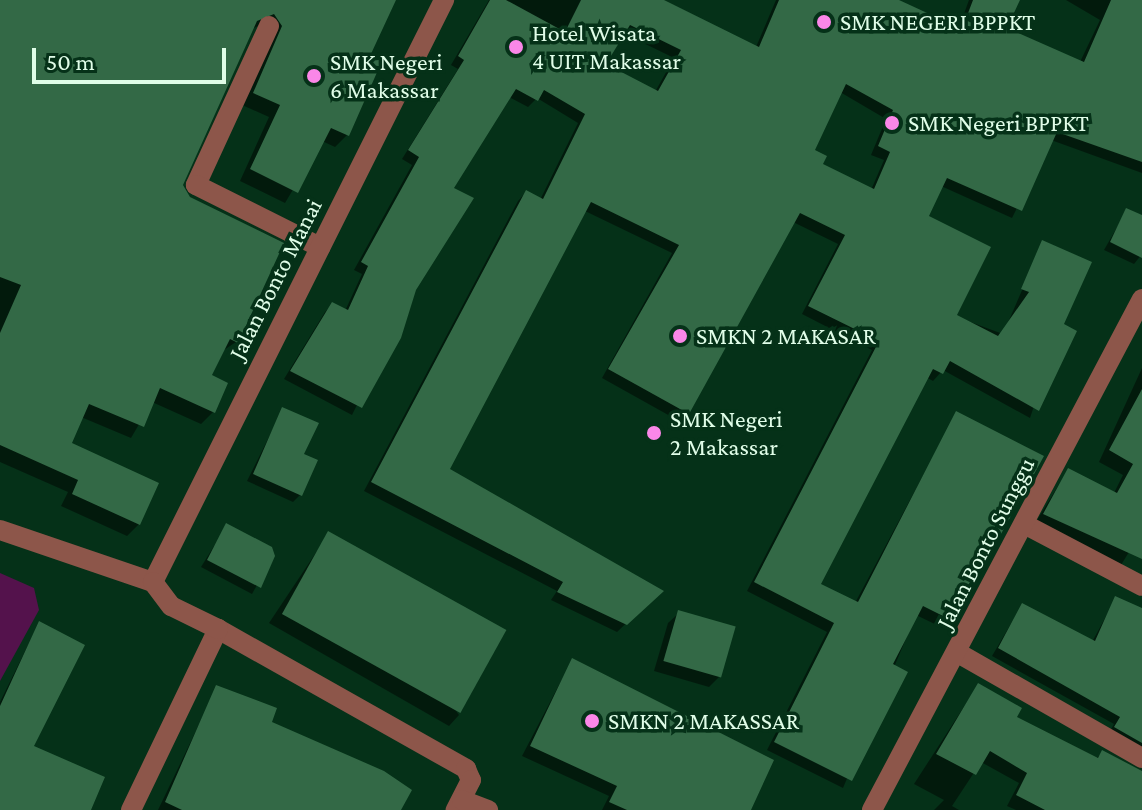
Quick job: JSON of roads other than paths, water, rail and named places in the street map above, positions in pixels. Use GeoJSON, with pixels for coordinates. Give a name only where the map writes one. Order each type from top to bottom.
{"type":"FeatureCollection","features":[{"type":"Feature","properties":{"kind":"street","name":"Jalan Bonto Manai"},"geometry":{"type":"LineString","coordinates":[[153,582],[444,0]]}},
{"type":"Feature","properties":{"kind":"street"},"geometry":{"type":"LineString","coordinates":[[269,26],[196,185],[320,247]]}},
{"type":"Feature","properties":{"kind":"street","name":"Jalan Bonto Sunggu"},"geometry":{"type":"LineString","coordinates":[[872,810],[958,653],[1142,299]]}},
{"type":"Feature","properties":{"kind":"street"},"geometry":{"type":"LineString","coordinates":[[1024,524],[1142,586]]}},
{"type":"Feature","properties":{"kind":"street"},"geometry":{"type":"LineString","coordinates":[[0,530],[153,582],[171,606],[218,629],[466,769],[471,780],[459,805],[488,810]]}},
{"type":"Feature","properties":{"kind":"street"},"geometry":{"type":"LineString","coordinates":[[131,810],[218,629]]}},
{"type":"Feature","properties":{"kind":"street"},"geometry":{"type":"LineString","coordinates":[[958,653],[1142,758]]}},
{"type":"Feature","properties":{"kind":"place","name":"SMK NEGERI BPPKT"},"geometry":{"type":"Point","coordinates":[824,22]}},
{"type":"Feature","properties":{"kind":"place","name":"Hotel Wisata 4 UIT Makassar"},"geometry":{"type":"Point","coordinates":[516,47]}},
{"type":"Feature","properties":{"kind":"place","name":"SMK Negeri 6 Makassar"},"geometry":{"type":"Point","coordinates":[314,76]}},
{"type":"Feature","properties":{"kind":"place","name":"SMK Negeri BPPKT"},"geometry":{"type":"Point","coordinates":[892,123]}},
{"type":"Feature","properties":{"kind":"place","name":"SMKN 2 MAKASAR"},"geometry":{"type":"Point","coordinates":[680,336]}},
{"type":"Feature","properties":{"kind":"place","name":"SMK Negeri 2 Makassar"},"geometry":{"type":"Point","coordinates":[654,433]}},
{"type":"Feature","properties":{"kind":"place","name":"SMKN 2 MAKASSAR"},"geometry":{"type":"Point","coordinates":[592,721]}}]}
